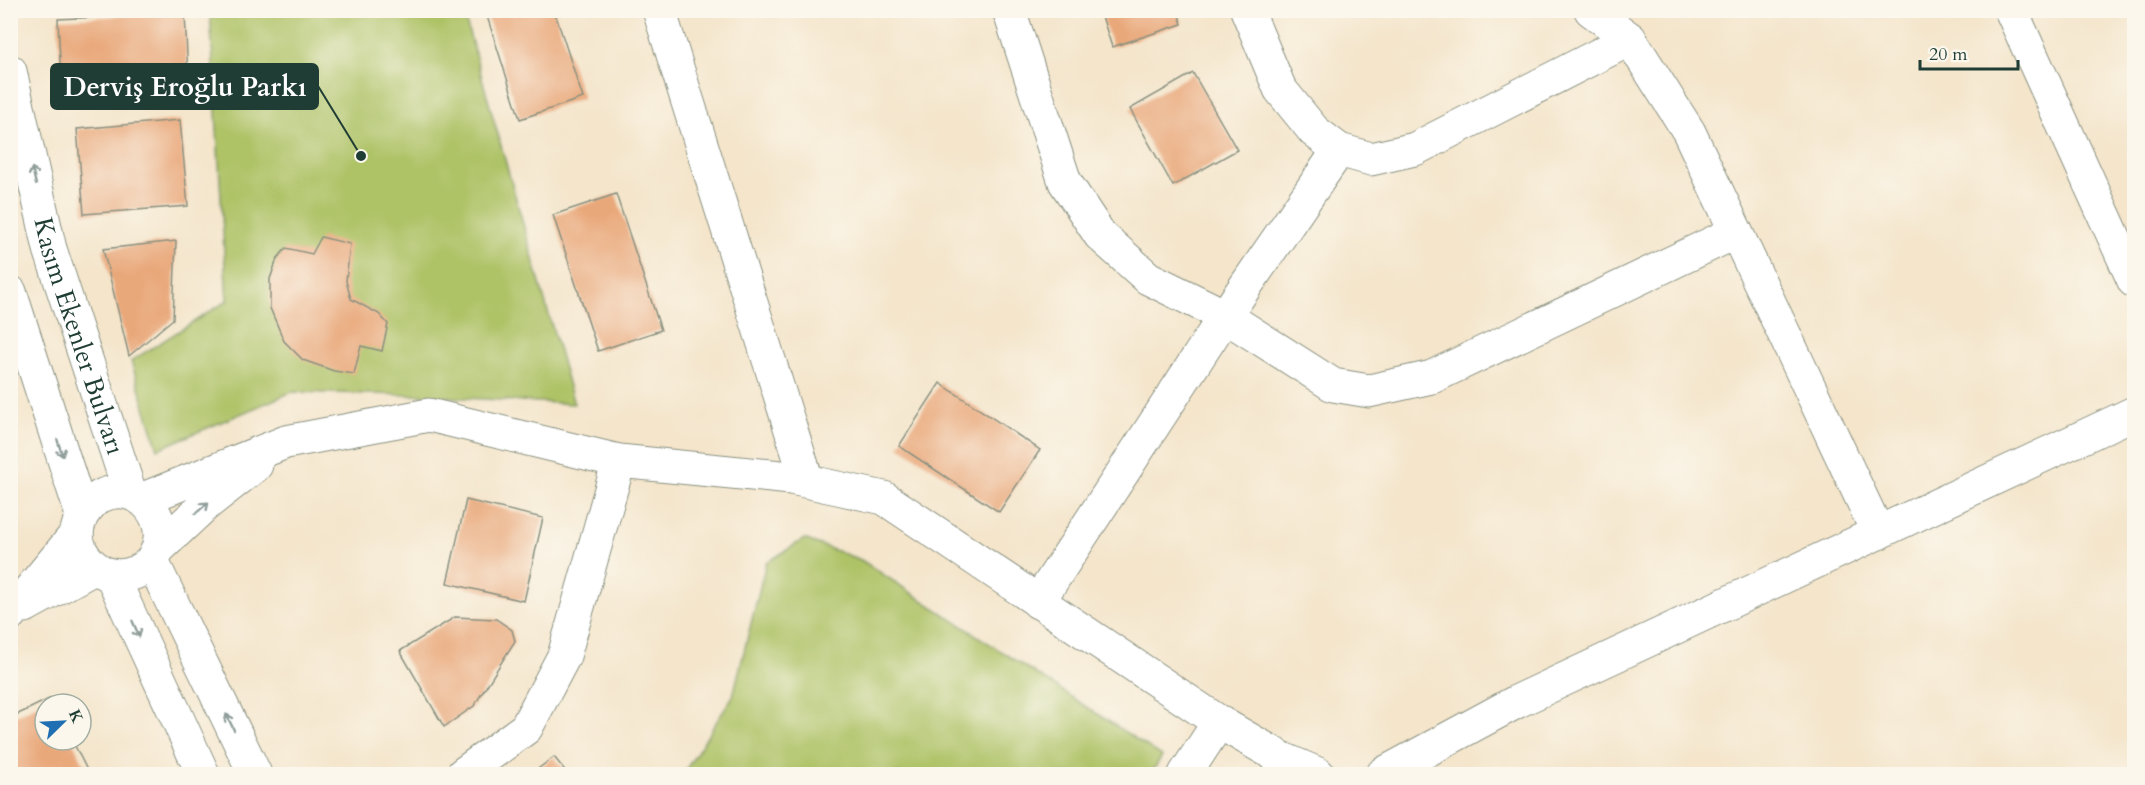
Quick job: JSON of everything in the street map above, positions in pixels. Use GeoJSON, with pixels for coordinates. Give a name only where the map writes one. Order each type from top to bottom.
{"type":"FeatureCollection","features":[{"type":"Feature","properties":{"kind":"street"},"geometry":{"type":"LineString","coordinates":[[1009,10],[1065,182],[1100,235],[1148,278],[1225,316],[1333,385],[1369,391],[1432,377],[1736,232]]}},
{"type":"Feature","properties":{"kind":"street"},"geometry":{"type":"LineString","coordinates":[[1247,10],[1280,89],[1314,132],[1339,150],[1371,159],[1415,149],[1630,39]]}},
{"type":"Feature","properties":{"kind":"street"},"geometry":{"type":"LineString","coordinates":[[1591,10],[1630,39],[1689,132],[1878,533]]}},
{"type":"Feature","properties":{"kind":"street"},"geometry":{"type":"LineString","coordinates":[[2011,10],[2134,280]]}},
{"type":"Feature","properties":{"kind":"street"},"geometry":{"type":"LineString","coordinates":[[666,12],[807,481]]}},
{"type":"Feature","properties":{"kind":"street","name":"Kasım Ekenler Bulvarı"},"geometry":{"type":"LineString","coordinates":[[10,71],[50,249],[137,496]]}},
{"type":"Feature","properties":{"kind":"street"},"geometry":{"type":"LineString","coordinates":[[1038,602],[1225,316],[1339,150]]}},
{"type":"Feature","properties":{"kind":"street","name":"Kasım Ekenler Bulvarı"},"geometry":{"type":"LineString","coordinates":[[10,292],[44,398],[79,524],[82,552],[103,572],[203,774]]}},
{"type":"Feature","properties":{"kind":"street"},"geometry":{"type":"LineString","coordinates":[[10,363],[44,398]]}},
{"type":"Feature","properties":{"kind":"street"},"geometry":{"type":"LineString","coordinates":[[1383,774],[1516,702],[2134,412]]}},
{"type":"Feature","properties":{"kind":"street"},"geometry":{"type":"LineString","coordinates":[[137,496],[286,442],[429,416],[619,461],[774,476],[884,498],[1219,722],[1283,759],[1318,774]]}},
{"type":"Feature","properties":{"kind":"street"},"geometry":{"type":"LineString","coordinates":[[10,614],[103,572],[127,575],[141,571],[205,505],[286,442]]}},
{"type":"Feature","properties":{"kind":"street"},"geometry":{"type":"LineString","coordinates":[[463,774],[526,728],[564,656],[619,461]]}},
{"type":"Feature","properties":{"kind":"street","name":"Kasım Ekenler Bulvarı"},"geometry":{"type":"LineString","coordinates":[[79,524],[90,504],[102,495],[116,492],[137,496],[153,509],[159,521],[161,534],[156,554],[255,774]]}},
{"type":"Feature","properties":{"kind":"street"},"geometry":{"type":"LineString","coordinates":[[10,614],[79,524]]}},
{"type":"Feature","properties":{"kind":"street"},"geometry":{"type":"LineString","coordinates":[[1185,774],[1219,722]]}},
{"type":"Feature","properties":{"kind":"green space"},"geometry":{"type":"Polygon","coordinates":[[[210,11],[463,11],[574,404],[412,395],[292,392],[158,449],[131,361],[227,301],[210,11]]]}},
{"type":"Feature","properties":{"kind":"green space"},"geometry":{"type":"Polygon","coordinates":[[[804,539],[861,560],[1162,756],[1151,774],[683,774],[733,696],[766,563],[804,539]]]}},
{"type":"Feature","properties":{"kind":"building"},"geometry":{"type":"Polygon","coordinates":[[[485,10],[554,10],[583,98],[520,119],[485,10]]]}},
{"type":"Feature","properties":{"kind":"building"},"geometry":{"type":"Polygon","coordinates":[[[1100,10],[1177,10],[1182,24],[1112,47],[1100,10]]]}},
{"type":"Feature","properties":{"kind":"building"},"geometry":{"type":"Polygon","coordinates":[[[185,13],[189,99],[62,104],[58,19],[185,13]]]}},
{"type":"Feature","properties":{"kind":"building"},"geometry":{"type":"Polygon","coordinates":[[[1193,73],[1237,150],[1173,186],[1130,109],[1193,73]]]}},
{"type":"Feature","properties":{"kind":"building"},"geometry":{"type":"Polygon","coordinates":[[[180,120],[188,206],[84,214],[77,129],[180,120]]]}},
{"type":"Feature","properties":{"kind":"building"},"geometry":{"type":"Polygon","coordinates":[[[616,194],[661,330],[598,351],[553,215],[616,194]]]}},
{"type":"Feature","properties":{"kind":"building"},"geometry":{"type":"Polygon","coordinates":[[[321,237],[350,244],[346,281],[351,299],[379,314],[388,324],[382,351],[361,346],[354,374],[334,371],[303,360],[284,341],[270,308],[270,279],[277,259],[286,248],[312,254],[321,237]]]}},
{"type":"Feature","properties":{"kind":"building"},"geometry":{"type":"Polygon","coordinates":[[[176,241],[173,319],[129,356],[103,249],[176,241]]]}},
{"type":"Feature","properties":{"kind":"building"},"geometry":{"type":"Polygon","coordinates":[[[940,383],[1040,450],[999,512],[899,446],[940,383]]]}},
{"type":"Feature","properties":{"kind":"building"},"geometry":{"type":"Polygon","coordinates":[[[466,500],[543,518],[524,601],[447,583],[466,500]]]}},
{"type":"Feature","properties":{"kind":"building"},"geometry":{"type":"Polygon","coordinates":[[[455,617],[496,619],[512,630],[515,641],[474,706],[444,727],[400,651],[455,617]]]}},
{"type":"Feature","properties":{"kind":"building"},"geometry":{"type":"Polygon","coordinates":[[[33,707],[33,752],[78,752],[89,774],[10,774],[10,718],[33,707]]]}},
{"type":"Feature","properties":{"kind":"building"},"geometry":{"type":"Polygon","coordinates":[[[554,757],[568,774],[531,774],[554,757]]]}},
{"type":"Feature","properties":{"kind":"place","name":"Derviş Eroğlu Parkı"},"geometry":{"type":"Point","coordinates":[361,156]}}]}
